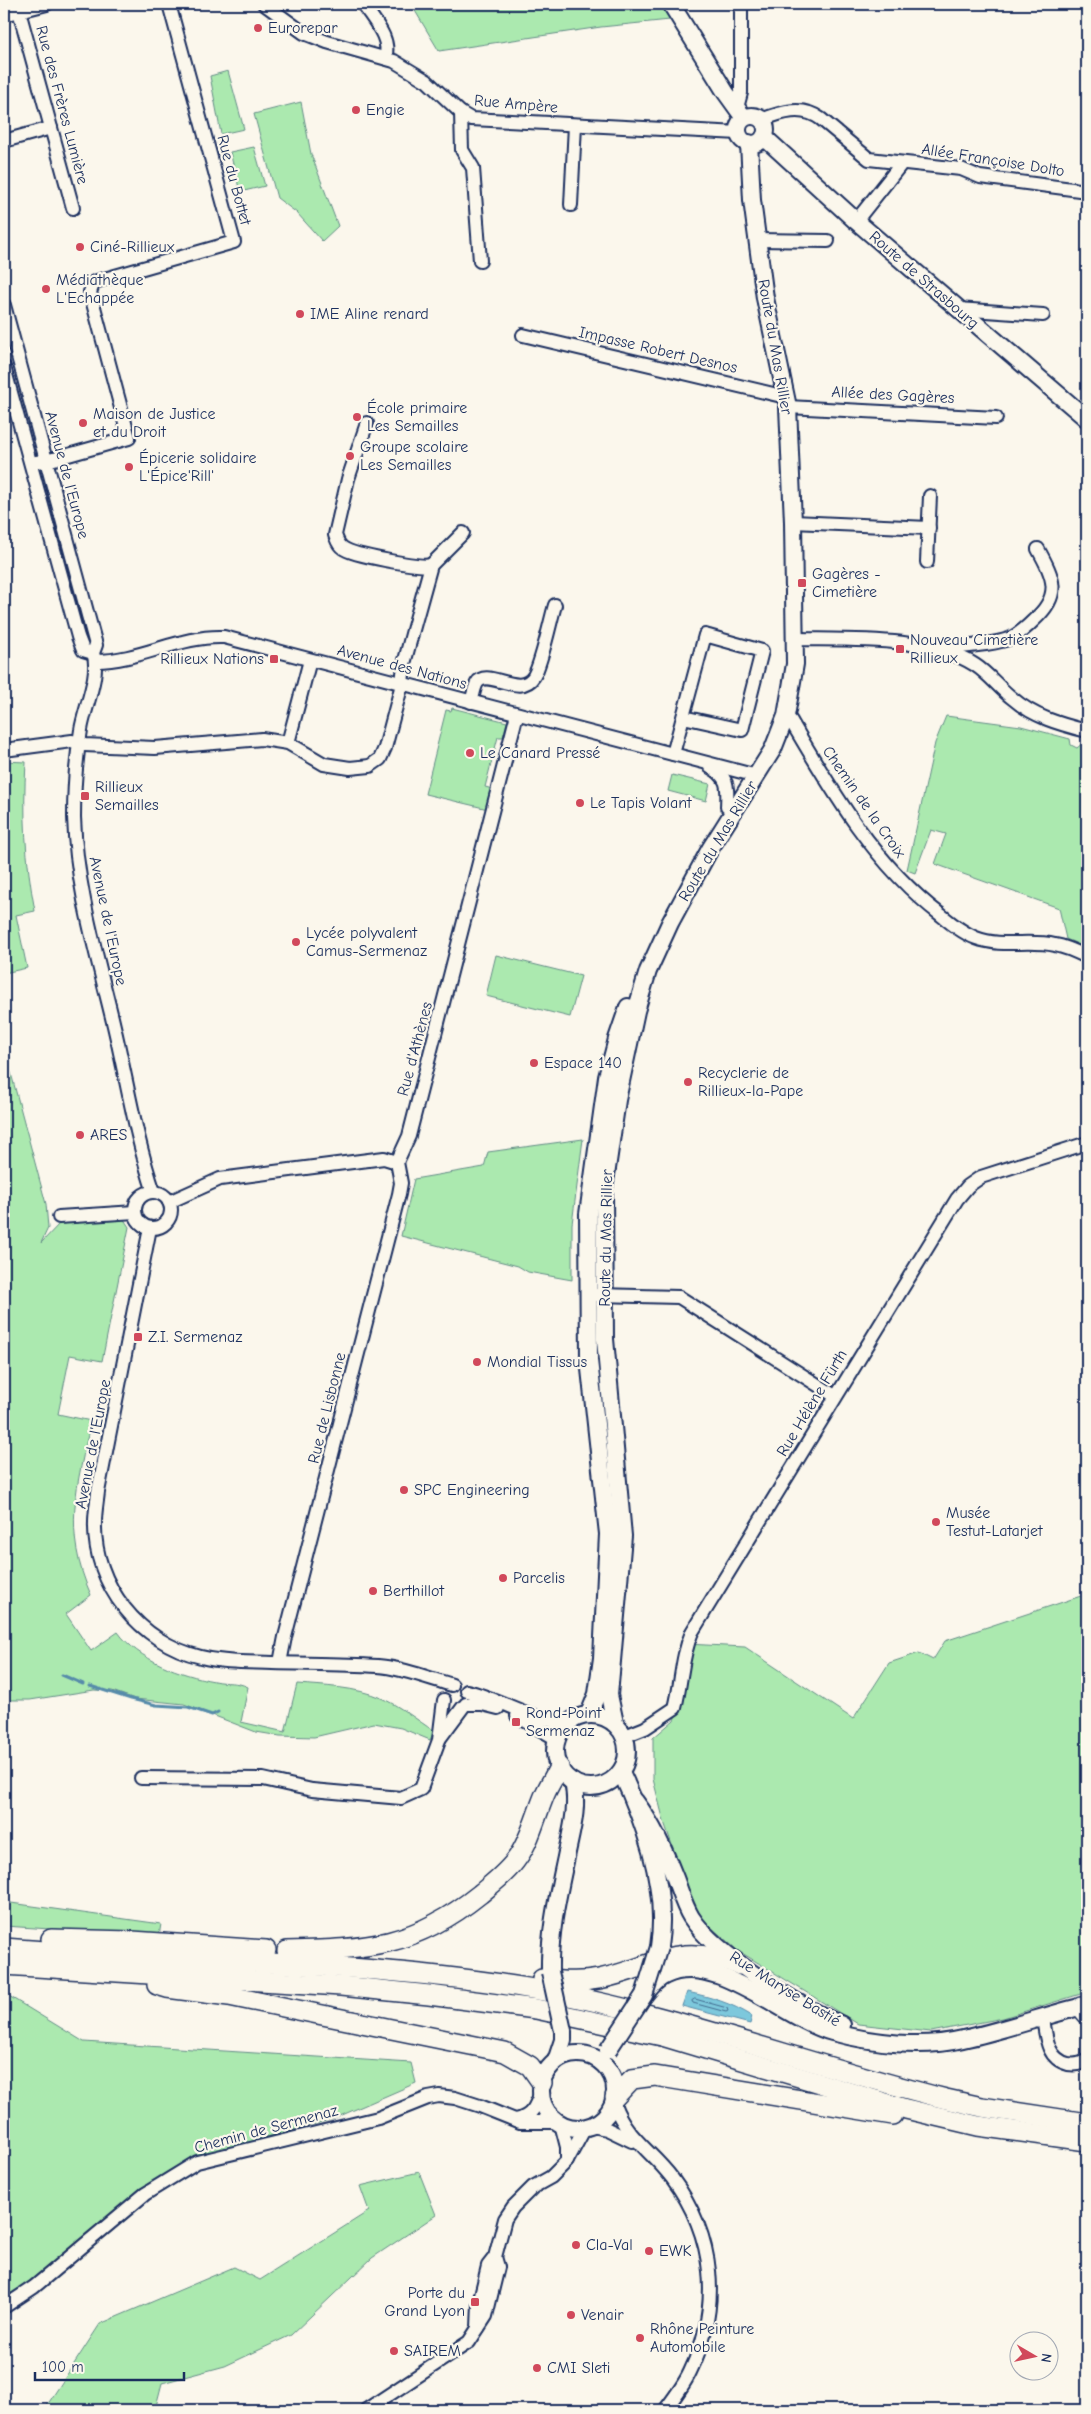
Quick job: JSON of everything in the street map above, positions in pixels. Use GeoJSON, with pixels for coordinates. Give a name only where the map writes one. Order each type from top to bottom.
{"type":"FeatureCollection","features":[{"type":"Feature","properties":{"kind":"highway"},"geometry":{"type":"LineString","coordinates":[[287,1952],[367,1948],[396,1941],[420,1932],[449,1916],[497,1880],[518,1858],[528,1840],[546,1793],[559,1766]]}},
{"type":"Feature","properties":{"kind":"highway"},"geometry":{"type":"LineString","coordinates":[[4,1937],[132,1940],[287,1952],[336,1958],[447,1966],[570,1982],[604,1978],[678,1954],[712,1955],[739,1965]]}},
{"type":"Feature","properties":{"kind":"highway"},"geometry":{"type":"LineString","coordinates":[[4,1948],[285,1963],[444,1977],[525,1988],[608,2003],[668,2018],[946,2099],[982,2107],[1087,2122]]}},
{"type":"Feature","properties":{"kind":"highway"},"geometry":{"type":"LineString","coordinates":[[4,1965],[341,1986],[439,1996],[536,2009],[662,2036],[860,2096],[978,2126]]}},
{"type":"Feature","properties":{"kind":"highway"},"geometry":{"type":"LineString","coordinates":[[120,1973],[167,1988],[229,1996],[505,2052],[530,2066],[541,2088]]}},
{"type":"Feature","properties":{"kind":"highway"},"geometry":{"type":"LineString","coordinates":[[615,2100],[632,2079],[655,2076],[845,2109],[1087,2142]]}},
{"type":"Feature","properties":{"kind":"main road","name":"Route de Strasbourg"},"geometry":{"type":"LineString","coordinates":[[671,4],[746,128],[1087,419]]}},
{"type":"Feature","properties":{"kind":"main road","name":"Route du Mas Rillier"},"geometry":{"type":"LineString","coordinates":[[620,1730],[609,1696],[623,1536],[606,1357],[604,1189],[617,1100],[636,1011],[648,971],[670,923],[710,849],[783,723],[793,683],[796,639],[787,402],[765,298],[757,240],[746,128],[766,128],[762,120]]}},
{"type":"Feature","properties":{"kind":"main road","name":"Route du Mas Rillier"},"geometry":{"type":"LineString","coordinates":[[589,1714],[597,1694],[602,1658],[608,1534],[589,1360],[588,1214],[607,1077],[616,1039],[648,950],[674,898],[727,807],[753,775]]}},
{"type":"Feature","properties":{"kind":"main road"},"geometry":{"type":"LineString","coordinates":[[573,1782],[593,1787],[613,1780],[621,1772],[627,1755],[620,1730],[607,1718],[589,1714],[577,1717],[567,1724],[557,1739],[556,1758],[559,1766],[573,1782],[576,1797],[554,1913],[550,1950],[550,1972],[563,2031],[562,2045],[556,2061],[548,2070],[541,2088],[545,2109],[559,2123],[568,2128],[589,2127],[605,2118],[615,2100],[614,2081],[607,2058],[644,1995],[660,1947],[662,1918],[649,1848],[634,1801],[621,1772]]}},
{"type":"Feature","properties":{"kind":"main road","name":"Rue Maryse Bastié"},"geometry":{"type":"LineString","coordinates":[[634,1801],[650,1821],[690,1916],[702,1932],[739,1965],[820,2014],[872,2039]]}},
{"type":"Feature","properties":{"kind":"main road","name":"Rue Maryse Bastié"},"geometry":{"type":"LineString","coordinates":[[644,1995],[664,1975],[688,1969],[703,1970],[719,1974],[794,2016],[831,2032],[915,2044],[948,2042],[1085,2008]]}},
{"type":"Feature","properties":{"kind":"main road"},"geometry":{"type":"LineString","coordinates":[[556,2061],[574,2054],[586,2054],[598,2059],[607,2058]]}},
{"type":"Feature","properties":{"kind":"street"},"geometry":{"type":"LineString","coordinates":[[4,15],[47,4]]}},
{"type":"Feature","properties":{"kind":"street","name":"Rue du Bottet"},"geometry":{"type":"LineString","coordinates":[[45,459],[54,459],[129,438],[90,292],[94,282],[234,242],[169,4]]}},
{"type":"Feature","properties":{"kind":"street","name":"Rue Ampère"},"geometry":{"type":"LineString","coordinates":[[264,4],[304,33],[327,42],[385,58],[427,81],[461,113],[471,118],[575,125],[746,128]]}},
{"type":"Feature","properties":{"kind":"street"},"geometry":{"type":"LineString","coordinates":[[363,4],[386,40],[388,48],[385,58]]}},
{"type":"Feature","properties":{"kind":"street"},"geometry":{"type":"LineString","coordinates":[[742,4],[741,93],[746,128]]}},
{"type":"Feature","properties":{"kind":"street","name":"Rue des Frères Lumière"},"geometry":{"type":"LineString","coordinates":[[19,11],[73,208]]}},
{"type":"Feature","properties":{"kind":"street","name":"Allée Françoise Dolto"},"geometry":{"type":"LineString","coordinates":[[762,120],[780,113],[794,111],[813,113],[869,159],[961,169],[980,177],[1087,191]]}},
{"type":"Feature","properties":{"kind":"street"},"geometry":{"type":"LineString","coordinates":[[461,113],[462,150],[473,168],[480,260]]}},
{"type":"Feature","properties":{"kind":"street"},"geometry":{"type":"LineString","coordinates":[[571,205],[575,125]]}},
{"type":"Feature","properties":{"kind":"street"},"geometry":{"type":"LineString","coordinates":[[4,141],[51,128]]}},
{"type":"Feature","properties":{"kind":"street"},"geometry":{"type":"LineString","coordinates":[[856,221],[902,163]]}},
{"type":"Feature","properties":{"kind":"street"},"geometry":{"type":"LineString","coordinates":[[757,240],[828,241]]}},
{"type":"Feature","properties":{"kind":"street","name":"Avenue de l'Europe"},"geometry":{"type":"LineString","coordinates":[[4,305],[96,644],[79,743],[74,818],[80,876],[154,1192]]}},
{"type":"Feature","properties":{"kind":"street"},"geometry":{"type":"LineString","coordinates":[[958,309],[1043,315]]}},
{"type":"Feature","properties":{"kind":"street","name":"Impasse Robert Desnos"},"geometry":{"type":"LineString","coordinates":[[523,335],[787,402]]}},
{"type":"Feature","properties":{"kind":"street","name":"Avenue de l'Europe"},"geometry":{"type":"LineString","coordinates":[[4,367],[78,637],[83,650],[94,657]]}},
{"type":"Feature","properties":{"kind":"street","name":"Allée des Gagères"},"geometry":{"type":"LineString","coordinates":[[787,402],[996,418]]}},
{"type":"Feature","properties":{"kind":"street"},"geometry":{"type":"LineString","coordinates":[[367,423],[348,479],[335,535],[338,543],[343,549],[386,560],[415,566],[431,565]]}},
{"type":"Feature","properties":{"kind":"street"},"geometry":{"type":"LineString","coordinates":[[30,463],[45,459]]}},
{"type":"Feature","properties":{"kind":"street"},"geometry":{"type":"LineString","coordinates":[[927,562],[930,496]]}},
{"type":"Feature","properties":{"kind":"street"},"geometry":{"type":"LineString","coordinates":[[793,522],[929,528]]}},
{"type":"Feature","properties":{"kind":"street"},"geometry":{"type":"LineString","coordinates":[[4,750],[72,740],[79,743],[155,748],[262,739],[288,743],[324,764],[350,768],[370,766],[380,760],[402,684],[404,664],[431,565],[463,533]]}},
{"type":"Feature","properties":{"kind":"street"},"geometry":{"type":"LineString","coordinates":[[796,639],[887,643],[939,649],[1012,638],[1044,611],[1052,598],[1051,572],[1038,549]]}},
{"type":"Feature","properties":{"kind":"street"},"geometry":{"type":"LineString","coordinates":[[471,702],[480,680],[487,678],[522,685],[534,676],[555,605]]}},
{"type":"Feature","properties":{"kind":"street"},"geometry":{"type":"LineString","coordinates":[[673,754],[705,635],[762,651],[742,730],[683,717]]}},
{"type":"Feature","properties":{"kind":"street","name":"Avenue des Nations"},"geometry":{"type":"LineString","coordinates":[[94,657],[115,661],[206,636],[243,641],[753,775]]}},
{"type":"Feature","properties":{"kind":"street"},"geometry":{"type":"LineString","coordinates":[[939,649],[975,665],[1011,698],[1038,717],[1087,731]]}},
{"type":"Feature","properties":{"kind":"street"},"geometry":{"type":"LineString","coordinates":[[288,743],[310,660]]}},
{"type":"Feature","properties":{"kind":"street","name":"Rue d'Athènes"},"geometry":{"type":"LineString","coordinates":[[397,1162],[409,1136],[517,714]]}},
{"type":"Feature","properties":{"kind":"street","name":"Chemin de la Croix"},"geometry":{"type":"LineString","coordinates":[[783,723],[791,721],[834,792],[879,856],[929,906],[957,928],[976,938],[997,944],[1054,944],[1087,957]]}},
{"type":"Feature","properties":{"kind":"street","name":"Avenue des Nations"},"geometry":{"type":"LineString","coordinates":[[699,762],[724,777],[727,786],[727,807]]}},
{"type":"Feature","properties":{"kind":"street","name":"Rue Hélène Fürth"},"geometry":{"type":"LineString","coordinates":[[620,1730],[645,1728],[675,1708],[680,1687],[683,1652],[692,1632],[957,1199],[968,1186],[980,1177],[1087,1143]]}},
{"type":"Feature","properties":{"kind":"street"},"geometry":{"type":"LineString","coordinates":[[170,1202],[220,1179],[384,1158],[397,1162]]}},
{"type":"Feature","properties":{"kind":"street","name":"Rue de Lisbonne"},"geometry":{"type":"LineString","coordinates":[[280,1663],[285,1637],[402,1183],[397,1162]]}},
{"type":"Feature","properties":{"kind":"street"},"geometry":{"type":"LineString","coordinates":[[154,1192],[163,1195],[170,1202],[170,1215],[167,1221],[156,1228],[150,1228],[140,1222],[136,1212],[138,1200],[142,1196],[154,1192]]}},
{"type":"Feature","properties":{"kind":"street"},"geometry":{"type":"LineString","coordinates":[[59,1217],[136,1212]]}},
{"type":"Feature","properties":{"kind":"street","name":"Avenue de l'Europe"},"geometry":{"type":"LineString","coordinates":[[150,1228],[98,1492],[95,1522],[97,1546],[108,1582],[120,1603],[143,1628],[164,1642],[200,1657],[220,1661],[380,1666],[402,1670],[447,1693]]}},
{"type":"Feature","properties":{"kind":"street"},"geometry":{"type":"LineString","coordinates":[[588,1295],[679,1297],[835,1396]]}},
{"type":"Feature","properties":{"kind":"street"},"geometry":{"type":"LineString","coordinates":[[141,1778],[263,1778],[312,1790],[401,1798],[421,1789],[439,1740],[447,1693],[459,1684],[466,1701]]}},
{"type":"Feature","properties":{"kind":"street"},"geometry":{"type":"LineString","coordinates":[[447,1693],[448,1706],[454,1709],[466,1701],[484,1695],[553,1722],[567,1724]]}},
{"type":"Feature","properties":{"kind":"street"},"geometry":{"type":"LineString","coordinates":[[466,1701],[482,1704],[517,1716],[557,1739]]}},
{"type":"Feature","properties":{"kind":"street"},"geometry":{"type":"LineString","coordinates":[[439,1740],[466,1701]]}},
{"type":"Feature","properties":{"kind":"street"},"geometry":{"type":"LineString","coordinates":[[1043,2018],[1052,2054],[1061,2062],[1072,2064],[1087,2060]]}},
{"type":"Feature","properties":{"kind":"street"},"geometry":{"type":"LineString","coordinates":[[516,2120],[526,2117],[535,2109],[541,2088]]}},
{"type":"Feature","properties":{"kind":"street","name":"Chemin de Sermenaz"},"geometry":{"type":"LineString","coordinates":[[4,2307],[34,2287],[145,2194],[197,2162],[378,2118],[428,2098],[439,2096],[455,2098],[532,2124],[559,2123]]}},
{"type":"Feature","properties":{"kind":"street"},"geometry":{"type":"LineString","coordinates":[[615,2100],[621,2124],[640,2146],[655,2159],[682,2194],[693,2215],[709,2258],[709,2302],[701,2344],[690,2372],[665,2410]]}},
{"type":"Feature","properties":{"kind":"street"},"geometry":{"type":"LineString","coordinates":[[559,2123],[568,2147],[567,2161]]}},
{"type":"Feature","properties":{"kind":"street"},"geometry":{"type":"LineString","coordinates":[[366,2410],[461,2348],[474,2336],[486,2316],[495,2284],[498,2268],[495,2256],[505,2219],[513,2207],[533,2187],[551,2177],[567,2161],[589,2127],[624,2136],[640,2146]]}},
{"type":"Feature","properties":{"kind":"green space"},"geometry":{"type":"Polygon","coordinates":[[[411,4],[663,4],[670,20],[601,27],[439,51],[411,4]]]}},
{"type":"Feature","properties":{"kind":"green space"},"geometry":{"type":"Polygon","coordinates":[[[228,71],[244,129],[221,134],[210,76],[228,71]]]}},
{"type":"Feature","properties":{"kind":"green space"},"geometry":{"type":"Polygon","coordinates":[[[301,102],[311,154],[338,226],[322,241],[297,213],[277,198],[254,114],[301,102]]]}},
{"type":"Feature","properties":{"kind":"green space"},"geometry":{"type":"Polygon","coordinates":[[[254,147],[265,186],[240,192],[230,152],[254,147]]]}},
{"type":"Feature","properties":{"kind":"green space"},"geometry":{"type":"Polygon","coordinates":[[[452,708],[507,722],[503,737],[498,737],[485,787],[493,789],[488,809],[425,794],[446,710],[451,711],[452,708]]]}},
{"type":"Feature","properties":{"kind":"green space"},"geometry":{"type":"Polygon","coordinates":[[[946,716],[1021,726],[1070,739],[1071,745],[1077,748],[1084,742],[1087,743],[1087,948],[1066,939],[1059,908],[935,864],[946,834],[931,830],[915,873],[907,870],[935,743],[946,716]]]}},
{"type":"Feature","properties":{"kind":"green space"},"geometry":{"type":"Polygon","coordinates":[[[4,761],[26,762],[26,837],[35,911],[16,915],[27,968],[4,973],[4,761]]]}},
{"type":"Feature","properties":{"kind":"green space"},"geometry":{"type":"Polygon","coordinates":[[[672,775],[710,784],[706,801],[668,791],[672,775]]]}},
{"type":"Feature","properties":{"kind":"green space"},"geometry":{"type":"Polygon","coordinates":[[[496,955],[581,976],[570,1017],[486,996],[496,955]]]}},
{"type":"Feature","properties":{"kind":"green space"},"geometry":{"type":"Polygon","coordinates":[[[4,1047],[46,1204],[48,1228],[41,1243],[60,1223],[123,1218],[129,1227],[102,1361],[70,1355],[58,1414],[91,1421],[77,1487],[75,1529],[82,1572],[91,1595],[66,1614],[91,1651],[118,1632],[137,1651],[161,1665],[188,1675],[248,1687],[241,1722],[285,1732],[297,1684],[329,1686],[361,1691],[388,1701],[434,1731],[430,1740],[401,1728],[374,1723],[314,1737],[280,1736],[256,1732],[184,1704],[135,1699],[112,1691],[94,1690],[30,1700],[4,1700],[4,1047]]]}},
{"type":"Feature","properties":{"kind":"green space"},"geometry":{"type":"Polygon","coordinates":[[[583,1139],[572,1224],[572,1280],[528,1272],[518,1266],[401,1236],[414,1179],[484,1167],[488,1152],[583,1139]]]}},
{"type":"Feature","properties":{"kind":"green space"},"geometry":{"type":"Polygon","coordinates":[[[1087,1594],[1087,1992],[1003,2018],[931,2032],[858,2024],[737,1950],[702,1919],[684,1879],[664,1822],[653,1779],[653,1738],[674,1720],[682,1701],[686,1644],[745,1647],[853,1719],[889,1663],[919,1653],[933,1660],[945,1641],[1087,1594]]]}},
{"type":"Feature","properties":{"kind":"green space"},"geometry":{"type":"Polygon","coordinates":[[[4,1902],[161,1924],[159,1936],[4,1926],[4,1902]]]}},
{"type":"Feature","properties":{"kind":"green space"},"geometry":{"type":"Polygon","coordinates":[[[4,1993],[84,2042],[411,2063],[416,2083],[333,2119],[201,2155],[167,2172],[102,2221],[38,2277],[4,2298],[4,1993]]]}},
{"type":"Feature","properties":{"kind":"green space"},"geometry":{"type":"Polygon","coordinates":[[[419,2172],[436,2215],[372,2258],[291,2335],[225,2366],[162,2383],[155,2410],[44,2410],[100,2324],[234,2267],[260,2280],[369,2211],[360,2186],[419,2172]]]}},
{"type":"Feature","properties":{"kind":"water"},"geometry":{"type":"Polygon","coordinates":[[[687,1992],[713,1998],[736,2007],[752,2016],[750,2024],[682,2006],[687,1992]]]}},
{"type":"Feature","properties":{"kind":"waterway"},"geometry":{"type":"LineString","coordinates":[[62,1675],[83,1684]]}},
{"type":"Feature","properties":{"kind":"waterway"},"geometry":{"type":"LineString","coordinates":[[90,1686],[156,1705],[188,1707],[212,1715],[218,1712]]}},
{"type":"Feature","properties":{"kind":"place","name":"Eurorepar"},"geometry":{"type":"Point","coordinates":[258,28]}},
{"type":"Feature","properties":{"kind":"place","name":"Engie"},"geometry":{"type":"Point","coordinates":[356,110]}},
{"type":"Feature","properties":{"kind":"place","name":"Ciné-Rillieux"},"geometry":{"type":"Point","coordinates":[80,247]}},
{"type":"Feature","properties":{"kind":"place","name":"Médiathèque L'Echappée"},"geometry":{"type":"Point","coordinates":[46,289]}},
{"type":"Feature","properties":{"kind":"place","name":"IME Aline renard"},"geometry":{"type":"Point","coordinates":[300,314]}},
{"type":"Feature","properties":{"kind":"place","name":"École primaire Les Semailles"},"geometry":{"type":"Point","coordinates":[357,417]}},
{"type":"Feature","properties":{"kind":"place","name":"Maison de Justice et du Droit"},"geometry":{"type":"Point","coordinates":[83,423]}},
{"type":"Feature","properties":{"kind":"place","name":"Groupe scolaire Les Semailles"},"geometry":{"type":"Point","coordinates":[350,456]}},
{"type":"Feature","properties":{"kind":"place","name":"Épicerie solidaire L'Épice'Rill'"},"geometry":{"type":"Point","coordinates":[129,467]}},
{"type":"Feature","properties":{"kind":"place","name":"Gagères - Cimetière"},"geometry":{"type":"Point","coordinates":[802,583]}},
{"type":"Feature","properties":{"kind":"place","name":"Nouveau Cimetière Rillieux"},"geometry":{"type":"Point","coordinates":[900,649]}},
{"type":"Feature","properties":{"kind":"place","name":"Rillieux Nations"},"geometry":{"type":"Point","coordinates":[274,659]}},
{"type":"Feature","properties":{"kind":"place","name":"Le Canard Pressé"},"geometry":{"type":"Point","coordinates":[470,753]}},
{"type":"Feature","properties":{"kind":"place","name":"Rillieux Semailles"},"geometry":{"type":"Point","coordinates":[85,796]}},
{"type":"Feature","properties":{"kind":"place","name":"Le Tapis Volant"},"geometry":{"type":"Point","coordinates":[580,803]}},
{"type":"Feature","properties":{"kind":"place","name":"Lycée polyvalent Camus-Sermenaz"},"geometry":{"type":"Point","coordinates":[296,942]}},
{"type":"Feature","properties":{"kind":"place","name":"Espace 140"},"geometry":{"type":"Point","coordinates":[534,1063]}},
{"type":"Feature","properties":{"kind":"place","name":"Recyclerie de Rillieux-la-Pape"},"geometry":{"type":"Point","coordinates":[688,1082]}},
{"type":"Feature","properties":{"kind":"place","name":"ARES"},"geometry":{"type":"Point","coordinates":[80,1135]}},
{"type":"Feature","properties":{"kind":"place","name":"Z.I. Sermenaz"},"geometry":{"type":"Point","coordinates":[138,1337]}},
{"type":"Feature","properties":{"kind":"place","name":"Mondial Tissus"},"geometry":{"type":"Point","coordinates":[477,1362]}},
{"type":"Feature","properties":{"kind":"place","name":"SPC Engineering"},"geometry":{"type":"Point","coordinates":[404,1490]}},
{"type":"Feature","properties":{"kind":"place","name":"Musée Testut-Latarjet"},"geometry":{"type":"Point","coordinates":[936,1522]}},
{"type":"Feature","properties":{"kind":"place","name":"Parcelis"},"geometry":{"type":"Point","coordinates":[503,1578]}},
{"type":"Feature","properties":{"kind":"place","name":"Berthillot"},"geometry":{"type":"Point","coordinates":[373,1591]}},
{"type":"Feature","properties":{"kind":"place","name":"Rond-Point Sermenaz"},"geometry":{"type":"Point","coordinates":[516,1722]}},
{"type":"Feature","properties":{"kind":"place","name":"Cla-Val"},"geometry":{"type":"Point","coordinates":[576,2245]}},
{"type":"Feature","properties":{"kind":"place","name":"EWK"},"geometry":{"type":"Point","coordinates":[649,2251]}},
{"type":"Feature","properties":{"kind":"place","name":"Porte du Grand Lyon"},"geometry":{"type":"Point","coordinates":[475,2302]}},
{"type":"Feature","properties":{"kind":"place","name":"Venair"},"geometry":{"type":"Point","coordinates":[571,2315]}},
{"type":"Feature","properties":{"kind":"place","name":"Rhône Peinture Automobile"},"geometry":{"type":"Point","coordinates":[640,2338]}},
{"type":"Feature","properties":{"kind":"place","name":"SAIREM"},"geometry":{"type":"Point","coordinates":[394,2351]}},
{"type":"Feature","properties":{"kind":"place","name":"CMI Sleti"},"geometry":{"type":"Point","coordinates":[537,2368]}}]}
